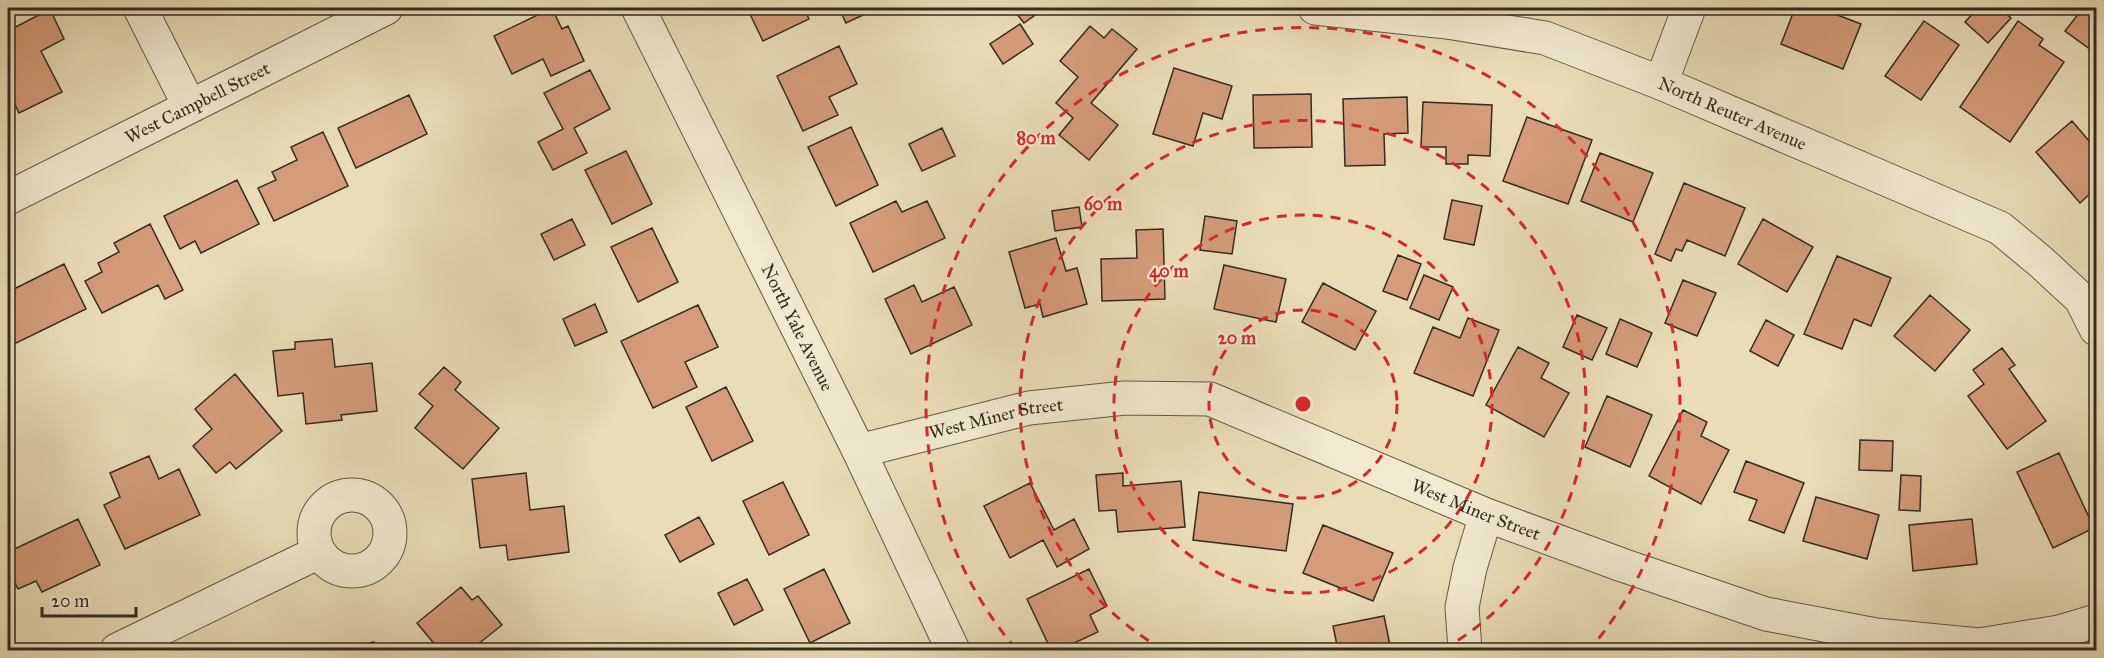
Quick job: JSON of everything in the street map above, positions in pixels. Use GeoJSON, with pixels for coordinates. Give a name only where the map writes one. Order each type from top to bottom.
{"type":"FeatureCollection","features":[{"type":"Feature","properties":{"kind":"street"},"geometry":{"type":"LineString","coordinates":[[140,8],[189,105]]}},
{"type":"Feature","properties":{"kind":"street","name":"West Campbell Street"},"geometry":{"type":"LineString","coordinates":[[8,198],[189,105],[386,8]]}},
{"type":"Feature","properties":{"kind":"street","name":"North Yale Avenue"},"geometry":{"type":"LineString","coordinates":[[638,8],[859,451],[953,651]]}},
{"type":"Feature","properties":{"kind":"street","name":"North Reuter Avenue"},"geometry":{"type":"LineString","coordinates":[[1315,8],[1447,22],[1545,38],[1661,83],[2000,228],[2042,262],[2081,299],[2097,329]]}},
{"type":"Feature","properties":{"kind":"street"},"geometry":{"type":"LineString","coordinates":[[1661,83],[1689,8]]}},
{"type":"Feature","properties":{"kind":"street","name":"West Miner Street"},"geometry":{"type":"LineString","coordinates":[[859,451],[1029,408],[1125,398],[1210,399],[1486,515],[1622,565],[1766,614],[1876,635],[1979,645],[2059,632],[2097,621]]}},
{"type":"Feature","properties":{"kind":"street"},"geometry":{"type":"LineString","coordinates":[[1465,651],[1462,607],[1470,568],[1486,515]]}},
{"type":"Feature","properties":{"kind":"street"},"geometry":{"type":"LineString","coordinates":[[117,651],[319,552]]}},
{"type":"Feature","properties":{"kind":"building"},"geometry":{"type":"Polygon","coordinates":[[[552,8],[562,29],[568,26],[584,61],[551,76],[543,59],[512,74],[494,36],[552,8]]]}},
{"type":"Feature","properties":{"kind":"building"},"geometry":{"type":"Polygon","coordinates":[[[747,8],[804,8],[809,19],[763,41],[747,8]]]}},
{"type":"Feature","properties":{"kind":"building"},"geometry":{"type":"Polygon","coordinates":[[[839,8],[878,8],[846,23],[839,8]]]}},
{"type":"Feature","properties":{"kind":"building"},"geometry":{"type":"Polygon","coordinates":[[[1012,8],[1045,8],[1024,23],[1012,8]]]}},
{"type":"Feature","properties":{"kind":"building"},"geometry":{"type":"Polygon","coordinates":[[[1795,8],[1819,8],[1861,24],[1843,69],[1781,44],[1795,8]]]}},
{"type":"Feature","properties":{"kind":"building"},"geometry":{"type":"Polygon","coordinates":[[[1978,8],[1999,8],[2011,18],[1988,43],[1965,22],[1978,8]]]}},
{"type":"Feature","properties":{"kind":"building"},"geometry":{"type":"Polygon","coordinates":[[[2083,8],[2096,8],[2096,48],[2094,52],[2065,31],[2083,8]]]}},
{"type":"Feature","properties":{"kind":"building"},"geometry":{"type":"Polygon","coordinates":[[[50,9],[64,39],[41,51],[62,92],[19,113],[8,89],[8,31],[50,9]]]}},
{"type":"Feature","properties":{"kind":"building"},"geometry":{"type":"Polygon","coordinates":[[[1924,21],[1959,45],[1921,100],[1885,76],[1924,21]]]}},
{"type":"Feature","properties":{"kind":"building"},"geometry":{"type":"Polygon","coordinates":[[[2018,21],[2043,39],[2039,45],[2064,62],[2010,142],[1960,107],[2018,21]]]}},
{"type":"Feature","properties":{"kind":"building"},"geometry":{"type":"Polygon","coordinates":[[[1020,24],[1033,44],[1003,64],[990,44],[1020,24]]]}},
{"type":"Feature","properties":{"kind":"building"},"geometry":{"type":"Polygon","coordinates":[[[1090,26],[1104,38],[1112,29],[1137,49],[1091,103],[1118,125],[1089,160],[1059,135],[1073,118],[1056,103],[1078,77],[1060,61],[1090,26]]]}},
{"type":"Feature","properties":{"kind":"building"},"geometry":{"type":"Polygon","coordinates":[[[839,46],[857,84],[829,97],[838,115],[803,131],[777,76],[839,46]]]}},
{"type":"Feature","properties":{"kind":"building"},"geometry":{"type":"Polygon","coordinates":[[[1174,68],[1232,86],[1222,119],[1203,113],[1193,146],[1153,134],[1174,68]]]}},
{"type":"Feature","properties":{"kind":"building"},"geometry":{"type":"Polygon","coordinates":[[[590,70],[610,109],[574,128],[587,153],[553,170],[538,142],[563,129],[544,93],[590,70]]]}},
{"type":"Feature","properties":{"kind":"building"},"geometry":{"type":"Polygon","coordinates":[[[1311,94],[1312,147],[1254,148],[1253,95],[1311,94]]]}},
{"type":"Feature","properties":{"kind":"building"},"geometry":{"type":"Polygon","coordinates":[[[409,95],[427,134],[356,168],[338,128],[409,95]]]}},
{"type":"Feature","properties":{"kind":"building"},"geometry":{"type":"Polygon","coordinates":[[[1407,97],[1408,133],[1384,134],[1385,165],[1345,166],[1343,99],[1407,97]]]}},
{"type":"Feature","properties":{"kind":"building"},"geometry":{"type":"Polygon","coordinates":[[[1423,102],[1492,105],[1490,156],[1468,155],[1468,164],[1446,164],[1446,147],[1421,147],[1423,102]]]}},
{"type":"Feature","properties":{"kind":"building"},"geometry":{"type":"Polygon","coordinates":[[[1527,117],[1592,140],[1568,204],[1503,181],[1527,117]]]}},
{"type":"Feature","properties":{"kind":"building"},"geometry":{"type":"Polygon","coordinates":[[[2072,121],[2096,149],[2096,188],[2080,203],[2036,152],[2072,121]]]}},
{"type":"Feature","properties":{"kind":"building"},"geometry":{"type":"Polygon","coordinates":[[[851,127],[878,185],[836,206],[808,147],[851,127]]]}},
{"type":"Feature","properties":{"kind":"building"},"geometry":{"type":"Polygon","coordinates":[[[942,128],[955,156],[922,171],[909,144],[942,128]]]}},
{"type":"Feature","properties":{"kind":"building"},"geometry":{"type":"Polygon","coordinates":[[[323,132],[348,186],[274,221],[258,188],[276,180],[272,172],[297,160],[291,147],[323,132]]]}},
{"type":"Feature","properties":{"kind":"building"},"geometry":{"type":"Polygon","coordinates":[[[626,151],[652,204],[612,224],[585,170],[626,151]]]}},
{"type":"Feature","properties":{"kind":"building"},"geometry":{"type":"Polygon","coordinates":[[[1600,153],[1653,173],[1633,222],[1581,201],[1600,153]]]}},
{"type":"Feature","properties":{"kind":"building"},"geometry":{"type":"Polygon","coordinates":[[[237,180],[259,224],[201,253],[195,241],[180,249],[164,216],[237,180]]]}},
{"type":"Feature","properties":{"kind":"building"},"geometry":{"type":"Polygon","coordinates":[[[1684,183],[1745,208],[1725,256],[1687,240],[1682,251],[1676,249],[1671,261],[1655,254],[1684,183]]]}},
{"type":"Feature","properties":{"kind":"building"},"geometry":{"type":"Polygon","coordinates":[[[1452,200],[1482,206],[1474,245],[1444,239],[1452,200]]]}},
{"type":"Feature","properties":{"kind":"building"},"geometry":{"type":"Polygon","coordinates":[[[896,201],[902,212],[927,201],[945,238],[873,272],[850,223],[896,201]]]}},
{"type":"Feature","properties":{"kind":"building"},"geometry":{"type":"Polygon","coordinates":[[[1079,207],[1082,227],[1055,231],[1052,211],[1079,207]]]}},
{"type":"Feature","properties":{"kind":"building"},"geometry":{"type":"Polygon","coordinates":[[[1205,216],[1237,221],[1232,254],[1200,250],[1205,216]]]}},
{"type":"Feature","properties":{"kind":"building"},"geometry":{"type":"Polygon","coordinates":[[[572,219],[585,245],[554,260],[541,234],[572,219]]]}},
{"type":"Feature","properties":{"kind":"building"},"geometry":{"type":"Polygon","coordinates":[[[1763,219],[1813,247],[1787,292],[1738,264],[1763,219]]]}},
{"type":"Feature","properties":{"kind":"building"},"geometry":{"type":"Polygon","coordinates":[[[150,224],[183,290],[165,299],[158,285],[102,313],[85,281],[102,272],[98,263],[119,252],[114,243],[150,224]]]}},
{"type":"Feature","properties":{"kind":"building"},"geometry":{"type":"Polygon","coordinates":[[[652,228],[678,282],[638,302],[611,247],[652,228]]]}},
{"type":"Feature","properties":{"kind":"building"},"geometry":{"type":"Polygon","coordinates":[[[1163,229],[1165,299],[1102,301],[1101,259],[1137,258],[1136,230],[1163,229]]]}},
{"type":"Feature","properties":{"kind":"building"},"geometry":{"type":"Polygon","coordinates":[[[1056,238],[1066,271],[1077,268],[1087,304],[1043,317],[1040,304],[1025,308],[1009,252],[1056,238]]]}},
{"type":"Feature","properties":{"kind":"building"},"geometry":{"type":"Polygon","coordinates":[[[1398,255],[1421,264],[1407,300],[1383,291],[1398,255]]]}},
{"type":"Feature","properties":{"kind":"building"},"geometry":{"type":"Polygon","coordinates":[[[1837,256],[1891,278],[1871,326],[1854,319],[1842,349],[1804,334],[1837,256]]]}},
{"type":"Feature","properties":{"kind":"building"},"geometry":{"type":"Polygon","coordinates":[[[64,264],[86,309],[12,345],[8,336],[8,306],[11,305],[8,292],[64,264]]]}},
{"type":"Feature","properties":{"kind":"building"},"geometry":{"type":"Polygon","coordinates":[[[1224,265],[1286,279],[1276,322],[1214,309],[1224,265]]]}},
{"type":"Feature","properties":{"kind":"building"},"geometry":{"type":"Polygon","coordinates":[[[1424,275],[1453,287],[1439,320],[1410,308],[1424,275]]]}},
{"type":"Feature","properties":{"kind":"building"},"geometry":{"type":"Polygon","coordinates":[[[1683,280],[1716,293],[1697,336],[1665,323],[1683,280]]]}},
{"type":"Feature","properties":{"kind":"building"},"geometry":{"type":"Polygon","coordinates":[[[1323,283],[1376,311],[1355,350],[1302,322],[1323,283]]]}},
{"type":"Feature","properties":{"kind":"building"},"geometry":{"type":"Polygon","coordinates":[[[914,285],[922,302],[954,287],[972,325],[911,354],[885,299],[914,285]]]}},
{"type":"Feature","properties":{"kind":"building"},"geometry":{"type":"Polygon","coordinates":[[[1930,295],[1970,330],[1935,371],[1894,336],[1930,295]]]}},
{"type":"Feature","properties":{"kind":"building"},"geometry":{"type":"Polygon","coordinates":[[[595,304],[607,332],[575,346],[563,319],[595,304]]]}},
{"type":"Feature","properties":{"kind":"building"},"geometry":{"type":"Polygon","coordinates":[[[698,305],[718,347],[685,362],[697,387],[653,408],[621,341],[698,305]]]}},
{"type":"Feature","properties":{"kind":"building"},"geometry":{"type":"Polygon","coordinates":[[[1577,315],[1607,328],[1592,360],[1563,347],[1577,315]]]}},
{"type":"Feature","properties":{"kind":"building"},"geometry":{"type":"Polygon","coordinates":[[[1468,318],[1499,330],[1473,396],[1414,373],[1433,327],[1460,338],[1468,318]]]}},
{"type":"Feature","properties":{"kind":"building"},"geometry":{"type":"Polygon","coordinates":[[[1620,319],[1652,333],[1637,367],[1606,354],[1620,319]]]}},
{"type":"Feature","properties":{"kind":"building"},"geometry":{"type":"Polygon","coordinates":[[[1766,320],[1794,335],[1778,366],[1750,351],[1766,320]]]}},
{"type":"Feature","properties":{"kind":"building"},"geometry":{"type":"Polygon","coordinates":[[[332,339],[335,367],[372,363],[377,411],[341,415],[342,420],[306,424],[303,393],[278,396],[273,351],[295,349],[295,342],[332,339]]]}},
{"type":"Feature","properties":{"kind":"building"},"geometry":{"type":"Polygon","coordinates":[[[1518,347],[1549,363],[1541,378],[1569,393],[1544,437],[1486,405],[1518,347]]]}},
{"type":"Feature","properties":{"kind":"building"},"geometry":{"type":"Polygon","coordinates":[[[2002,348],[2015,365],[2009,369],[2046,421],[2007,449],[1968,396],[1984,384],[1973,370],[2002,348]]]}},
{"type":"Feature","properties":{"kind":"building"},"geometry":{"type":"Polygon","coordinates":[[[444,367],[461,382],[455,390],[499,428],[463,469],[415,428],[433,406],[419,394],[444,367]]]}},
{"type":"Feature","properties":{"kind":"building"},"geometry":{"type":"Polygon","coordinates":[[[235,374],[282,431],[236,469],[230,462],[216,473],[193,446],[212,429],[195,409],[235,374]]]}},
{"type":"Feature","properties":{"kind":"building"},"geometry":{"type":"Polygon","coordinates":[[[726,387],[753,441],[712,461],[686,407],[726,387]]]}},
{"type":"Feature","properties":{"kind":"building"},"geometry":{"type":"Polygon","coordinates":[[[1607,396],[1652,415],[1630,467],[1585,447],[1607,396]]]}},
{"type":"Feature","properties":{"kind":"building"},"geometry":{"type":"Polygon","coordinates":[[[1683,410],[1707,422],[1701,436],[1729,450],[1701,504],[1649,476],[1683,410]]]}},
{"type":"Feature","properties":{"kind":"building"},"geometry":{"type":"Polygon","coordinates":[[[1860,440],[1893,441],[1892,471],[1859,470],[1860,440]]]}},
{"type":"Feature","properties":{"kind":"building"},"geometry":{"type":"Polygon","coordinates":[[[2059,453],[2094,528],[2053,548],[2017,472],[2059,453]]]}},
{"type":"Feature","properties":{"kind":"building"},"geometry":{"type":"Polygon","coordinates":[[[149,456],[159,479],[179,469],[200,515],[125,549],[104,505],[120,497],[110,473],[149,456]]]}},
{"type":"Feature","properties":{"kind":"building"},"geometry":{"type":"Polygon","coordinates":[[[1746,461],[1804,483],[1784,533],[1749,520],[1757,500],[1734,492],[1746,461]]]}},
{"type":"Feature","properties":{"kind":"building"},"geometry":{"type":"Polygon","coordinates":[[[526,473],[530,510],[564,506],[569,552],[508,560],[506,545],[480,548],[472,479],[526,473]]]}},
{"type":"Feature","properties":{"kind":"building"},"geometry":{"type":"Polygon","coordinates":[[[1123,473],[1123,486],[1181,481],[1185,527],[1118,532],[1116,510],[1099,511],[1096,475],[1123,473]]]}},
{"type":"Feature","properties":{"kind":"building"},"geometry":{"type":"Polygon","coordinates":[[[1901,475],[1921,476],[1920,511],[1899,510],[1901,475]]]}},
{"type":"Feature","properties":{"kind":"building"},"geometry":{"type":"Polygon","coordinates":[[[783,482],[809,535],[769,555],[743,501],[783,482]]]}},
{"type":"Feature","properties":{"kind":"building"},"geometry":{"type":"Polygon","coordinates":[[[1030,483],[1054,530],[1074,519],[1089,549],[1057,567],[1043,540],[1010,558],[984,506],[1030,483]]]}},
{"type":"Feature","properties":{"kind":"building"},"geometry":{"type":"Polygon","coordinates":[[[1199,492],[1293,504],[1286,551],[1193,540],[1199,492]]]}},
{"type":"Feature","properties":{"kind":"building"},"geometry":{"type":"Polygon","coordinates":[[[1816,497],[1879,515],[1867,559],[1803,541],[1816,497]]]}},
{"type":"Feature","properties":{"kind":"building"},"geometry":{"type":"Polygon","coordinates":[[[699,517],[714,544],[680,562],[665,535],[699,517]]]}},
{"type":"Feature","properties":{"kind":"building"},"geometry":{"type":"Polygon","coordinates":[[[78,519],[100,565],[42,592],[36,581],[18,589],[8,568],[8,552],[78,519]]]}},
{"type":"Feature","properties":{"kind":"building"},"geometry":{"type":"Polygon","coordinates":[[[1972,519],[1977,564],[1913,571],[1909,525],[1972,519]]]}},
{"type":"Feature","properties":{"kind":"building"},"geometry":{"type":"Polygon","coordinates":[[[1323,525],[1393,553],[1373,601],[1303,573],[1323,525]]]}},
{"type":"Feature","properties":{"kind":"building"},"geometry":{"type":"Polygon","coordinates":[[[824,569],[850,623],[810,643],[784,589],[824,569]]]}},
{"type":"Feature","properties":{"kind":"building"},"geometry":{"type":"Polygon","coordinates":[[[1089,569],[1107,606],[1090,615],[1098,632],[1059,650],[1051,650],[1027,599],[1089,569]]]}},
{"type":"Feature","properties":{"kind":"building"},"geometry":{"type":"Polygon","coordinates":[[[747,579],[763,610],[734,625],[718,593],[747,579]]]}},
{"type":"Feature","properties":{"kind":"building"},"geometry":{"type":"Polygon","coordinates":[[[461,587],[472,600],[478,596],[502,625],[477,645],[481,650],[431,650],[436,646],[417,623],[461,587]]]}},
{"type":"Feature","properties":{"kind":"building"},"geometry":{"type":"Polygon","coordinates":[[[1384,616],[1391,650],[1338,650],[1333,626],[1384,616]]]}},
{"type":"Feature","properties":{"kind":"building"},"geometry":{"type":"Polygon","coordinates":[[[374,642],[376,650],[339,650],[374,642]]]}}]}
